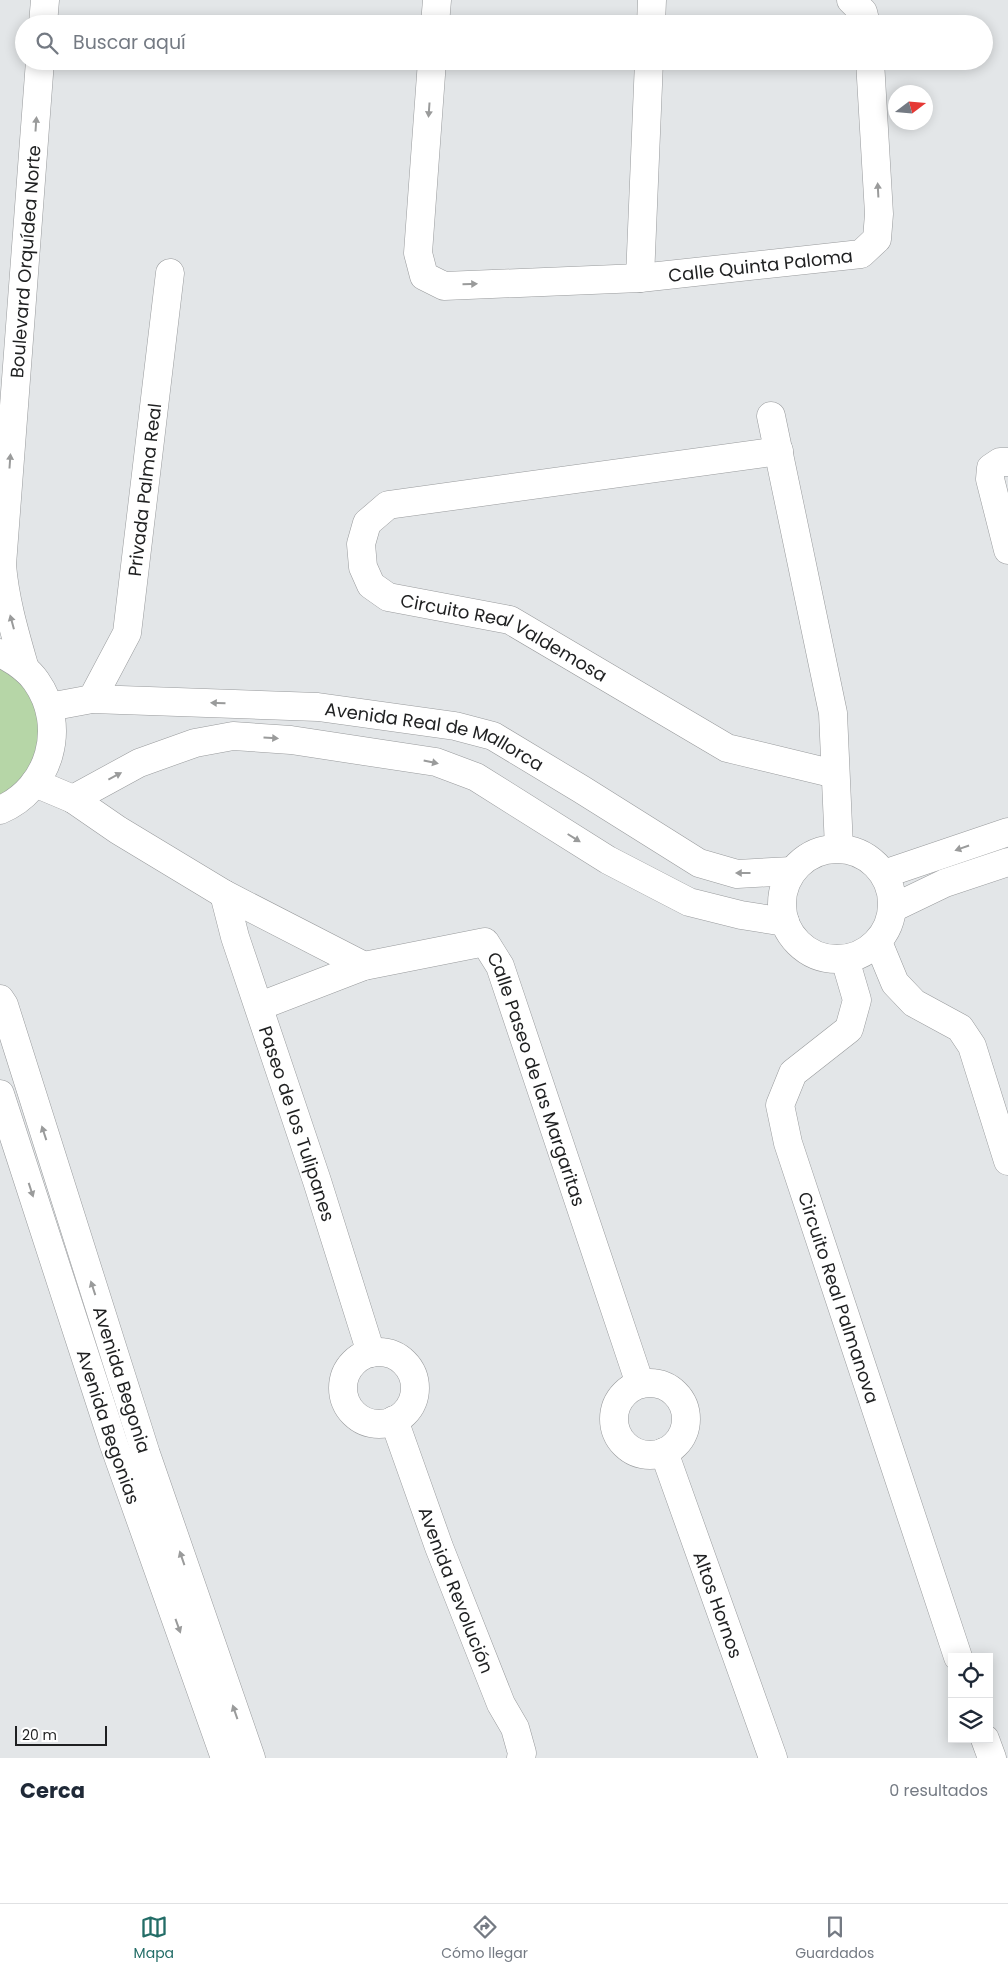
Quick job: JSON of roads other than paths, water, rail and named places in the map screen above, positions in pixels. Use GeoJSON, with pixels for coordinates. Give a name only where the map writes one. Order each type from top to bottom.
{"type":"FeatureCollection","features":[{"type":"Feature","properties":{"kind":"street"},"geometry":{"type":"LineString","coordinates":[[44,15],[45,0]]}},
{"type":"Feature","properties":{"kind":"street"},"geometry":{"type":"LineString","coordinates":[[436,15],[437,0]]}},
{"type":"Feature","properties":{"kind":"street"},"geometry":{"type":"LineString","coordinates":[[651,15],[652,0]]}},
{"type":"Feature","properties":{"kind":"street"},"geometry":{"type":"LineString","coordinates":[[850,0],[863,15]]}},
{"type":"Feature","properties":{"kind":"street","name":"Boulevard Orquídea Norte"},"geometry":{"type":"LineString","coordinates":[[25,669],[4,589],[2,565],[39,70]]}},
{"type":"Feature","properties":{"kind":"street","name":"Calle Quinta Paloma"},"geometry":{"type":"LineString","coordinates":[[431,70],[418,253],[424,276],[444,286],[640,278],[861,254],[877,238],[879,214],[871,70]]}},
{"type":"Feature","properties":{"kind":"street","name":"Calle Quinta Paloma"},"geometry":{"type":"LineString","coordinates":[[640,278],[649,70]]}},
{"type":"Feature","properties":{"kind":"street","name":"Privada Palma Real"},"geometry":{"type":"LineString","coordinates":[[92,699],[127,633],[170,273]]}},
{"type":"Feature","properties":{"kind":"street"},"geometry":{"type":"LineString","coordinates":[[771,416],[833,713],[839,848]]}},
{"type":"Feature","properties":{"kind":"street","name":"Circuito Real Valdemosa"},"geometry":{"type":"LineString","coordinates":[[778,451],[388,505],[367,523],[361,544],[362,567],[371,585],[388,597],[510,620],[727,748],[835,774]]}},
{"type":"Feature","properties":{"kind":"street"},"geometry":{"type":"LineString","coordinates":[[1008,462],[1000,462],[991,468],[990,479],[1008,550]]}},
{"type":"Feature","properties":{"kind":"street"},"geometry":{"type":"LineString","coordinates":[[0,653],[16,660],[37,681],[49,707],[53,734],[48,762],[36,783],[13,805],[0,810]]}},
{"type":"Feature","properties":{"kind":"street","name":"Avenida Real de Mallorca"},"geometry":{"type":"LineString","coordinates":[[49,707],[92,699],[318,707],[454,726],[493,736],[699,863],[737,874],[792,871]]}},
{"type":"Feature","properties":{"kind":"street","name":"Avenida Real de Mallorca"},"geometry":{"type":"LineString","coordinates":[[72,799],[139,764],[195,743],[233,736],[291,740],[436,762],[476,777],[608,860],[689,902],[741,915],[785,922]]}},
{"type":"Feature","properties":{"kind":"street"},"geometry":{"type":"LineString","coordinates":[[476,777],[493,736]]}},
{"type":"Feature","properties":{"kind":"street"},"geometry":{"type":"LineString","coordinates":[[36,783],[72,799],[118,830],[224,894],[364,966]]}},
{"type":"Feature","properties":{"kind":"street"},"geometry":{"type":"LineString","coordinates":[[884,874],[1008,832]]}},
{"type":"Feature","properties":{"kind":"street"},"geometry":{"type":"LineString","coordinates":[[839,848],[856,852],[872,860],[884,874],[891,890],[893,908],[889,926],[878,942],[863,954],[845,959],[826,959],[808,952],[794,939],[785,922],[781,905],[784,887],[792,871],[805,858],[821,850],[839,848]]}},
{"type":"Feature","properties":{"kind":"street"},"geometry":{"type":"LineString","coordinates":[[893,908],[945,883],[1008,862]]}},
{"type":"Feature","properties":{"kind":"street","name":"Paseo de los Tulipanes"},"geometry":{"type":"LineString","coordinates":[[224,894],[235,937],[260,1006],[371,1353]]}},
{"type":"Feature","properties":{"kind":"street","name":"Calle Paseo de las Margaritas"},"geometry":{"type":"LineString","coordinates":[[260,1006],[364,966],[484,942],[500,966],[640,1384]]}},
{"type":"Feature","properties":{"kind":"street"},"geometry":{"type":"LineString","coordinates":[[878,942],[895,983],[914,1002],[960,1028],[972,1046],[1008,1161]]}},
{"type":"Feature","properties":{"kind":"street","name":"Circuito Real Palmanova"},"geometry":{"type":"LineString","coordinates":[[845,959],[857,1000],[849,1029],[793,1073],[780,1105],[788,1143],[957,1653]]}},
{"type":"Feature","properties":{"kind":"street","name":"Avenida Begonia"},"geometry":{"type":"LineString","coordinates":[[0,999],[4,1005],[140,1436],[251,1758]]}},
{"type":"Feature","properties":{"kind":"street","name":"Avenida Begonias"},"geometry":{"type":"LineString","coordinates":[[0,1094],[113,1442],[226,1758]]}},
{"type":"Feature","properties":{"kind":"street"},"geometry":{"type":"LineString","coordinates":[[382,1352],[394,1355],[410,1371],[414,1382],[412,1399],[404,1414],[394,1420],[382,1424],[370,1423],[360,1418],[351,1410],[345,1400],[343,1388],[345,1376],[351,1365],[360,1357],[382,1352]]}},
{"type":"Feature","properties":{"kind":"street"},"geometry":{"type":"LineString","coordinates":[[652,1382],[664,1386],[674,1392],[682,1401],[686,1413],[686,1425],[682,1436],[675,1445],[664,1452],[653,1455],[641,1454],[631,1449],[622,1441],[616,1431],[614,1419],[616,1408],[626,1393],[640,1384],[652,1382]]}},
{"type":"Feature","properties":{"kind":"street","name":"Avenida Revolución"},"geometry":{"type":"LineString","coordinates":[[394,1420],[439,1547],[500,1704],[515,1728],[522,1758]]}},
{"type":"Feature","properties":{"kind":"street"},"geometry":{"type":"LineString","coordinates":[[113,1442],[140,1436]]}},
{"type":"Feature","properties":{"kind":"street","name":"Altos Hornos"},"geometry":{"type":"LineString","coordinates":[[664,1452],[774,1758]]}},
{"type":"Feature","properties":{"kind":"street"},"geometry":{"type":"LineString","coordinates":[[987,1743],[992,1758]]}}]}
